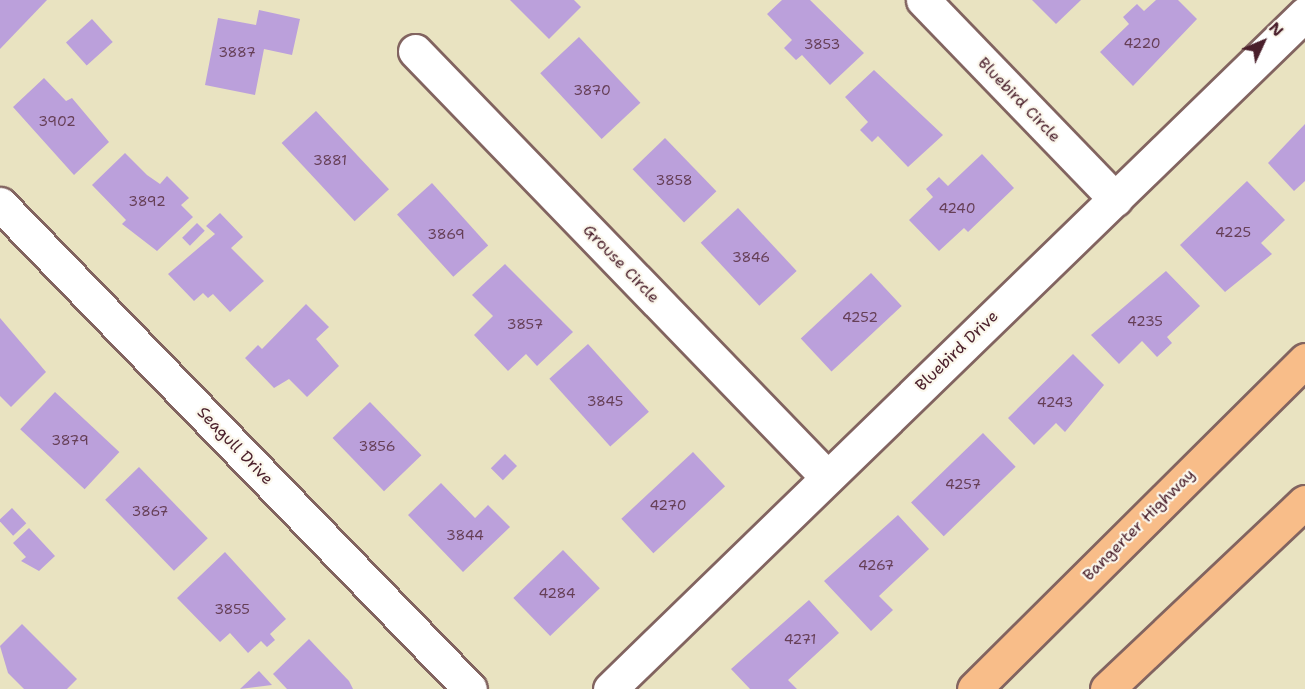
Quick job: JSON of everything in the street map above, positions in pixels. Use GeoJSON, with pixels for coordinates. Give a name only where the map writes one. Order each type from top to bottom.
{"type":"FeatureCollection","features":[{"type":"Feature","properties":{"kind":"highway","name":"Bangerter Highway"},"geometry":{"type":"LineString","coordinates":[[974,689],[1305,360]]}},
{"type":"Feature","properties":{"kind":"highway"},"geometry":{"type":"LineString","coordinates":[[1107,689],[1305,502]]}},
{"type":"Feature","properties":{"kind":"street","name":"Bluebird Circle"},"geometry":{"type":"LineString","coordinates":[[923,0],[1114,199]]}},
{"type":"Feature","properties":{"kind":"street","name":"Bluebird Drive"},"geometry":{"type":"LineString","coordinates":[[610,689],[1305,14]]}},
{"type":"Feature","properties":{"kind":"street","name":"Grouse Circle"},"geometry":{"type":"LineString","coordinates":[[415,51],[827,477]]}},
{"type":"Feature","properties":{"kind":"street","name":"Seagull Drive"},"geometry":{"type":"LineString","coordinates":[[0,204],[470,689]]}},
{"type":"Feature","properties":{"kind":"building"},"geometry":{"type":"Polygon","coordinates":[[[0,0],[47,0],[0,49],[0,0]]]}},
{"type":"Feature","properties":{"kind":"building"},"geometry":{"type":"Polygon","coordinates":[[[510,0],[574,0],[581,7],[549,39],[510,0]]]}},
{"type":"Feature","properties":{"kind":"building"},"geometry":{"type":"Polygon","coordinates":[[[782,0],[810,0],[864,53],[830,85],[802,55],[796,60],[784,48],[792,40],[767,14],[782,0]]]}},
{"type":"Feature","properties":{"kind":"building"},"geometry":{"type":"Polygon","coordinates":[[[1032,0],[1081,0],[1056,24],[1032,0]]]}},
{"type":"Feature","properties":{"kind":"building"},"geometry":{"type":"Polygon","coordinates":[[[1156,0],[1178,0],[1197,19],[1133,86],[1100,52],[1129,24],[1123,17],[1137,4],[1144,11],[1156,0]]]}},
{"type":"Feature","properties":{"kind":"building"},"geometry":{"type":"Polygon","coordinates":[[[259,10],[300,19],[292,55],[264,49],[255,95],[205,85],[218,18],[256,25],[259,10]]]}},
{"type":"Feature","properties":{"kind":"building"},"geometry":{"type":"Polygon","coordinates":[[[92,19],[113,42],[87,65],[66,42],[92,19]]]}},
{"type":"Feature","properties":{"kind":"building"},"geometry":{"type":"Polygon","coordinates":[[[579,37],[640,103],[602,139],[540,73],[579,37]]]}},
{"type":"Feature","properties":{"kind":"building"},"geometry":{"type":"Polygon","coordinates":[[[874,70],[943,135],[908,167],[878,136],[872,142],[860,130],[868,122],[845,97],[874,70]]]}},
{"type":"Feature","properties":{"kind":"building"},"geometry":{"type":"Polygon","coordinates":[[[44,78],[66,101],[72,98],[109,142],[74,175],[13,107],[44,78]]]}},
{"type":"Feature","properties":{"kind":"building"},"geometry":{"type":"Polygon","coordinates":[[[316,111],[389,189],[355,221],[282,143],[316,111]]]}},
{"type":"Feature","properties":{"kind":"building"},"geometry":{"type":"Polygon","coordinates":[[[1305,124],[1305,181],[1294,191],[1268,163],[1305,124]]]}},
{"type":"Feature","properties":{"kind":"building"},"geometry":{"type":"Polygon","coordinates":[[[665,138],[716,191],[684,222],[633,169],[665,138]]]}},
{"type":"Feature","properties":{"kind":"building"},"geometry":{"type":"Polygon","coordinates":[[[125,153],[147,175],[160,184],[167,176],[189,198],[181,205],[193,217],[157,251],[122,224],[126,220],[92,185],[125,153]]]}},
{"type":"Feature","properties":{"kind":"building"},"geometry":{"type":"Polygon","coordinates":[[[982,154],[1014,188],[968,232],[964,228],[939,251],[909,220],[933,197],[926,189],[939,177],[948,186],[982,154]]]}},
{"type":"Feature","properties":{"kind":"building"},"geometry":{"type":"Polygon","coordinates":[[[1247,181],[1285,220],[1261,243],[1272,254],[1225,292],[1180,245],[1247,181]]]}},
{"type":"Feature","properties":{"kind":"building"},"geometry":{"type":"Polygon","coordinates":[[[432,183],[488,245],[453,277],[397,214],[432,183]]]}},
{"type":"Feature","properties":{"kind":"building"},"geometry":{"type":"Polygon","coordinates":[[[738,208],[797,271],[759,306],[701,243],[738,208]]]}},
{"type":"Feature","properties":{"kind":"building"},"geometry":{"type":"Polygon","coordinates":[[[220,213],[243,237],[231,248],[264,281],[230,312],[213,294],[208,298],[203,293],[194,301],[168,274],[215,234],[206,226],[220,213]]]}},
{"type":"Feature","properties":{"kind":"building"},"geometry":{"type":"Polygon","coordinates":[[[197,223],[205,231],[190,246],[182,238],[197,223]]]}},
{"type":"Feature","properties":{"kind":"building"},"geometry":{"type":"Polygon","coordinates":[[[505,264],[573,332],[537,366],[526,354],[508,371],[474,335],[493,316],[472,295],[505,264]]]}},
{"type":"Feature","properties":{"kind":"building"},"geometry":{"type":"Polygon","coordinates":[[[1166,271],[1200,306],[1167,337],[1172,343],[1157,357],[1142,341],[1119,364],[1091,335],[1166,271]]]}},
{"type":"Feature","properties":{"kind":"building"},"geometry":{"type":"Polygon","coordinates":[[[871,273],[902,306],[831,371],[801,338],[871,273]]]}},
{"type":"Feature","properties":{"kind":"building"},"geometry":{"type":"Polygon","coordinates":[[[306,304],[329,327],[316,339],[339,366],[307,397],[289,379],[274,388],[245,358],[258,345],[262,349],[306,304]]]}},
{"type":"Feature","properties":{"kind":"building"},"geometry":{"type":"Polygon","coordinates":[[[0,318],[46,372],[11,407],[0,396],[0,318]]]}},
{"type":"Feature","properties":{"kind":"building"},"geometry":{"type":"Polygon","coordinates":[[[588,344],[649,412],[610,446],[549,379],[588,344]]]}},
{"type":"Feature","properties":{"kind":"building"},"geometry":{"type":"Polygon","coordinates":[[[1073,354],[1104,385],[1065,432],[1056,423],[1034,445],[1008,418],[1073,354]]]}},
{"type":"Feature","properties":{"kind":"building"},"geometry":{"type":"Polygon","coordinates":[[[55,392],[119,452],[85,489],[20,429],[55,392]]]}},
{"type":"Feature","properties":{"kind":"building"},"geometry":{"type":"Polygon","coordinates":[[[370,402],[421,455],[384,491],[333,438],[370,402]]]}},
{"type":"Feature","properties":{"kind":"building"},"geometry":{"type":"Polygon","coordinates":[[[983,433],[1016,467],[944,536],[911,502],[983,433]]]}},
{"type":"Feature","properties":{"kind":"building"},"geometry":{"type":"Polygon","coordinates":[[[693,452],[725,486],[653,553],[621,519],[693,452]]]}},
{"type":"Feature","properties":{"kind":"building"},"geometry":{"type":"Polygon","coordinates":[[[505,454],[517,466],[503,480],[491,468],[505,454]]]}},
{"type":"Feature","properties":{"kind":"building"},"geometry":{"type":"Polygon","coordinates":[[[139,467],[208,538],[174,571],[105,500],[139,467]]]}},
{"type":"Feature","properties":{"kind":"building"},"geometry":{"type":"Polygon","coordinates":[[[441,483],[475,518],[488,505],[510,527],[463,572],[408,515],[441,483]]]}},
{"type":"Feature","properties":{"kind":"building"},"geometry":{"type":"Polygon","coordinates":[[[12,508],[26,523],[13,536],[0,522],[12,508]]]}},
{"type":"Feature","properties":{"kind":"building"},"geometry":{"type":"Polygon","coordinates":[[[898,515],[929,549],[879,596],[893,610],[871,631],[824,581],[898,515]]]}},
{"type":"Feature","properties":{"kind":"building"},"geometry":{"type":"Polygon","coordinates":[[[29,528],[55,556],[39,571],[21,561],[26,557],[13,543],[29,528]]]}},
{"type":"Feature","properties":{"kind":"building"},"geometry":{"type":"Polygon","coordinates":[[[563,550],[600,588],[550,636],[513,598],[563,550]]]}},
{"type":"Feature","properties":{"kind":"building"},"geometry":{"type":"Polygon","coordinates":[[[225,552],[286,619],[270,634],[275,640],[267,647],[261,641],[248,653],[230,633],[220,642],[177,598],[225,552]]]}},
{"type":"Feature","properties":{"kind":"building"},"geometry":{"type":"Polygon","coordinates":[[[809,600],[839,633],[788,680],[797,689],[750,689],[731,669],[809,600]]]}},
{"type":"Feature","properties":{"kind":"building"},"geometry":{"type":"Polygon","coordinates":[[[22,624],[77,679],[67,689],[24,689],[8,673],[0,646],[22,624]]]}},
{"type":"Feature","properties":{"kind":"building"},"geometry":{"type":"Polygon","coordinates":[[[309,639],[349,681],[353,689],[287,689],[273,674],[309,639]]]}},
{"type":"Feature","properties":{"kind":"building"},"geometry":{"type":"Polygon","coordinates":[[[259,671],[272,685],[240,689],[259,671]]]}}]}
